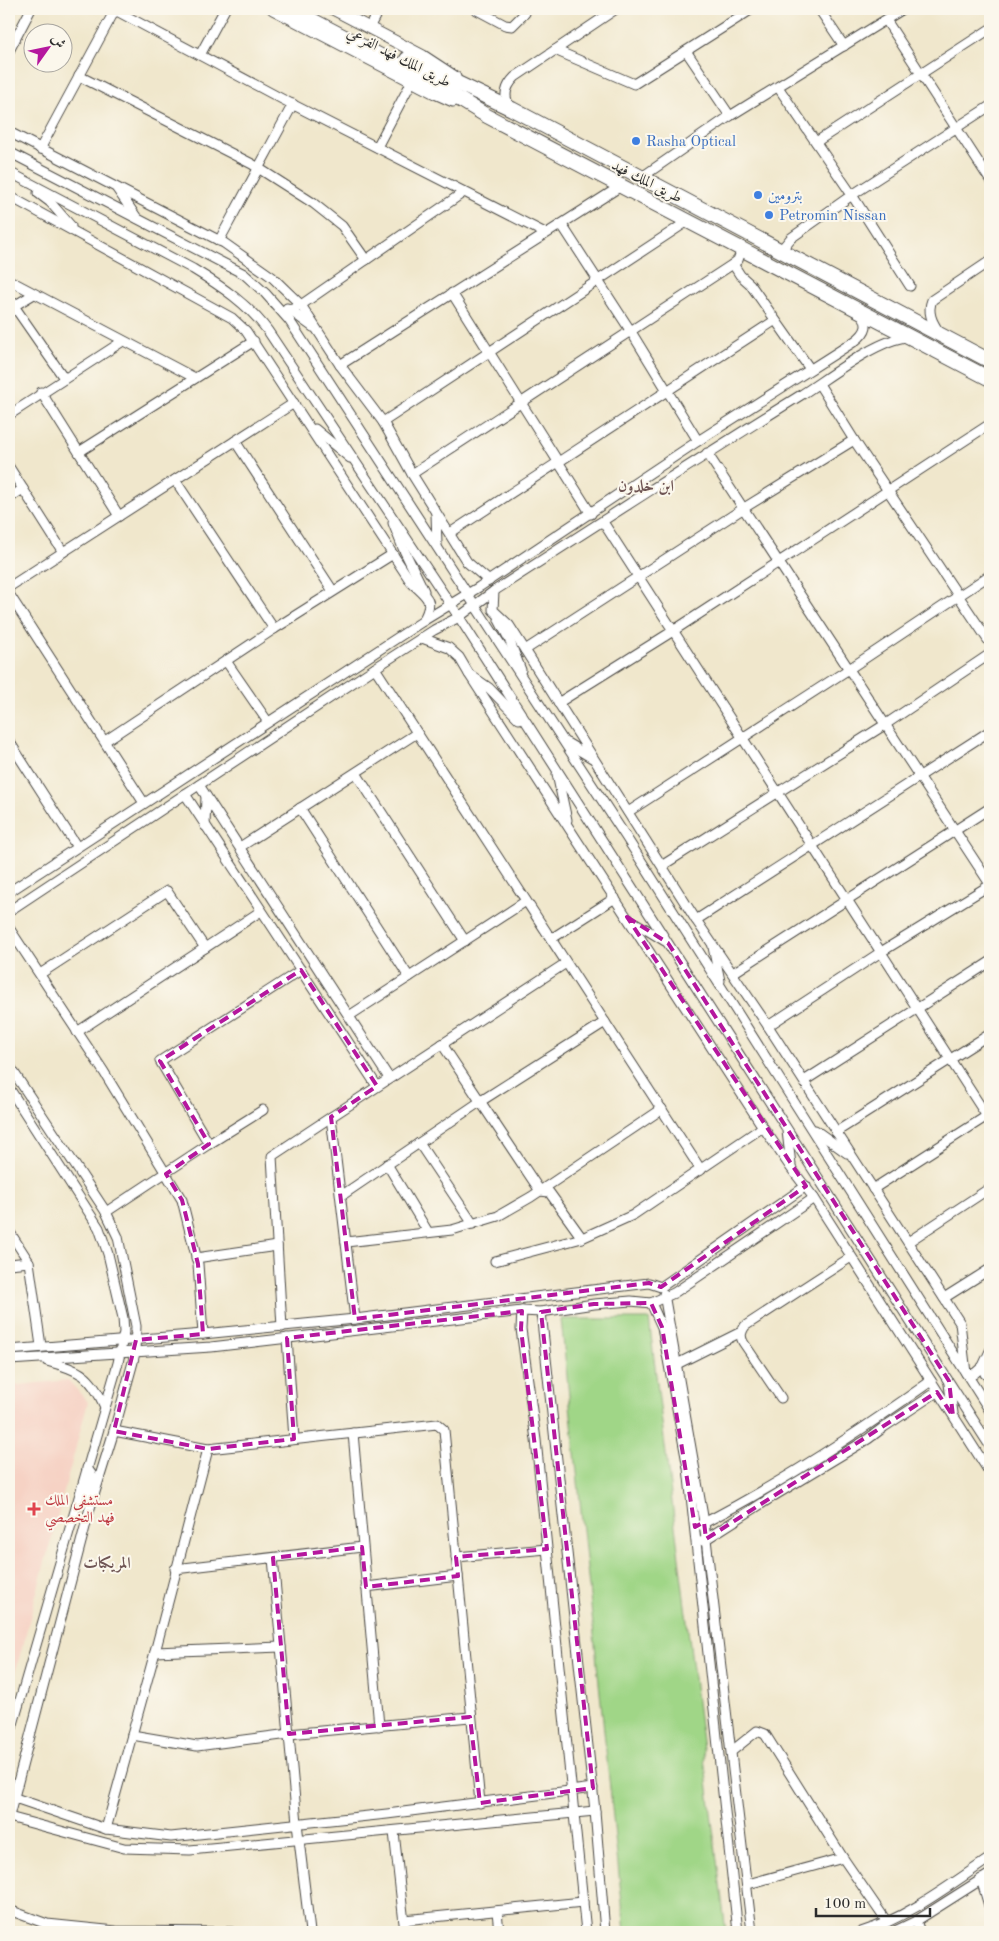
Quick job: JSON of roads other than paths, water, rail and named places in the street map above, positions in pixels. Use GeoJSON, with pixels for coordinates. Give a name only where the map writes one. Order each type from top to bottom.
{"type":"FeatureCollection","features":[{"type":"Feature","properties":{"kind":"highway","name":"طريق الملك فهد"},"geometry":{"type":"LineString","coordinates":[[291,9],[436,85],[487,116],[990,379]]}},
{"type":"Feature","properties":{"kind":"highway","name":"طريق الملك فهد"},"geometry":{"type":"LineString","coordinates":[[310,9],[422,67],[480,92],[990,361]]}},
{"type":"Feature","properties":{"kind":"main road","name":"طريق الملك فهد الفرعي"},"geometry":{"type":"LineString","coordinates":[[272,9],[435,93],[487,116]]}},
{"type":"Feature","properties":{"kind":"main road","name":"طريق الملك فهد الفرعي"},"geometry":{"type":"LineString","coordinates":[[333,9],[423,56],[480,92]]}},
{"type":"Feature","properties":{"kind":"street"},"geometry":{"type":"LineString","coordinates":[[9,51],[31,9]]}},
{"type":"Feature","properties":{"kind":"street"},"geometry":{"type":"LineString","coordinates":[[40,149],[114,9],[377,148],[545,233]]}},
{"type":"Feature","properties":{"kind":"street"},"geometry":{"type":"LineString","coordinates":[[200,55],[225,9]]}},
{"type":"Feature","properties":{"kind":"street"},"geometry":{"type":"LineString","coordinates":[[369,28],[379,9]]}},
{"type":"Feature","properties":{"kind":"street"},"geometry":{"type":"LineString","coordinates":[[475,9],[505,25],[512,26],[523,16],[525,13],[524,9]]}},
{"type":"Feature","properties":{"kind":"street"},"geometry":{"type":"LineString","coordinates":[[512,109],[506,99],[506,95],[511,81],[515,77],[616,9]]}},
{"type":"Feature","properties":{"kind":"street"},"geometry":{"type":"LineString","coordinates":[[555,50],[634,84],[752,9]]}},
{"type":"Feature","properties":{"kind":"street"},"geometry":{"type":"LineString","coordinates":[[819,9],[844,46]]}},
{"type":"Feature","properties":{"kind":"street"},"geometry":{"type":"LineString","coordinates":[[642,177],[730,116],[903,9]]}},
{"type":"Feature","properties":{"kind":"street"},"geometry":{"type":"LineString","coordinates":[[886,20],[990,180]]}},
{"type":"Feature","properties":{"kind":"street"},"geometry":{"type":"LineString","coordinates":[[816,142],[990,29]]}},
{"type":"Feature","properties":{"kind":"street"},"geometry":{"type":"LineString","coordinates":[[686,51],[730,116]]}},
{"type":"Feature","properties":{"kind":"street"},"geometry":{"type":"LineString","coordinates":[[79,76],[259,168],[313,203],[342,226],[366,260]]}},
{"type":"Feature","properties":{"kind":"street"},"geometry":{"type":"LineString","coordinates":[[377,148],[412,81]]}},
{"type":"Feature","properties":{"kind":"street"},"geometry":{"type":"LineString","coordinates":[[778,87],[910,286]]}},
{"type":"Feature","properties":{"kind":"street"},"geometry":{"type":"LineString","coordinates":[[219,241],[293,104]]}},
{"type":"Feature","properties":{"kind":"street"},"geometry":{"type":"LineString","coordinates":[[781,250],[791,238],[990,106]]}},
{"type":"Feature","properties":{"kind":"street"},"geometry":{"type":"LineString","coordinates":[[9,132],[219,241],[272,277],[301,305],[340,365],[383,422],[412,474],[467,562],[489,581]]}},
{"type":"Feature","properties":{"kind":"street"},"geometry":{"type":"LineString","coordinates":[[9,152],[244,274],[265,293],[289,320],[468,593],[528,689],[721,986],[988,1408]]}},
{"type":"Feature","properties":{"kind":"street"},"geometry":{"type":"LineString","coordinates":[[12,174],[50,202],[75,231]]}},
{"type":"Feature","properties":{"kind":"street"},"geometry":{"type":"LineString","coordinates":[[12,174],[220,285],[257,316],[268,330],[459,617],[990,1446]]}},
{"type":"Feature","properties":{"kind":"street"},"geometry":{"type":"LineString","coordinates":[[340,365],[621,186]]}},
{"type":"Feature","properties":{"kind":"street"},"geometry":{"type":"LineString","coordinates":[[116,188],[138,220]]}},
{"type":"Feature","properties":{"kind":"street"},"geometry":{"type":"LineString","coordinates":[[290,310],[301,305],[464,192]]}},
{"type":"Feature","properties":{"kind":"street"},"geometry":{"type":"LineString","coordinates":[[9,196],[232,318],[254,341],[411,582],[428,599]]}},
{"type":"Feature","properties":{"kind":"street"},"geometry":{"type":"LineString","coordinates":[[383,422],[688,221]]}},
{"type":"Feature","properties":{"kind":"street"},"geometry":{"type":"LineString","coordinates":[[562,225],[668,390],[698,441]]}},
{"type":"Feature","properties":{"kind":"street"},"geometry":{"type":"LineString","coordinates":[[412,474],[733,264],[738,260],[742,249]]}},
{"type":"Feature","properties":{"kind":"street"},"geometry":{"type":"LineString","coordinates":[[940,334],[931,318],[930,305],[932,300],[990,261]]}},
{"type":"Feature","properties":{"kind":"street"},"geometry":{"type":"LineString","coordinates":[[733,264],[750,284],[774,321],[810,369]]}},
{"type":"Feature","properties":{"kind":"street"},"geometry":{"type":"LineString","coordinates":[[9,280],[195,378]]}},
{"type":"Feature","properties":{"kind":"street"},"geometry":{"type":"LineString","coordinates":[[265,293],[319,331]]}},
{"type":"Feature","properties":{"kind":"street"},"geometry":{"type":"LineString","coordinates":[[452,293],[591,514]]}},
{"type":"Feature","properties":{"kind":"street"},"geometry":{"type":"LineString","coordinates":[[34,294],[11,307],[64,378]]}},
{"type":"Feature","properties":{"kind":"street"},"geometry":{"type":"LineString","coordinates":[[9,892],[423,621],[489,581],[698,441],[855,341],[863,335],[867,326],[864,318],[854,307]]}},
{"type":"Feature","properties":{"kind":"street"},"geometry":{"type":"LineString","coordinates":[[450,533],[774,321]]}},
{"type":"Feature","properties":{"kind":"street"},"geometry":{"type":"LineString","coordinates":[[9,911],[375,668],[476,606],[494,591],[707,453],[864,355],[899,337],[909,336]]}},
{"type":"Feature","properties":{"kind":"street"},"geometry":{"type":"LineString","coordinates":[[855,341],[864,340],[868,345],[864,355]]}},
{"type":"Feature","properties":{"kind":"street"},"geometry":{"type":"LineString","coordinates":[[9,415],[41,392],[123,341]]}},
{"type":"Feature","properties":{"kind":"street"},"geometry":{"type":"LineString","coordinates":[[79,452],[254,341]]}},
{"type":"Feature","properties":{"kind":"street"},"geometry":{"type":"LineString","coordinates":[[819,384],[854,440],[990,643]]}},
{"type":"Feature","properties":{"kind":"street"},"geometry":{"type":"LineString","coordinates":[[41,392],[119,516]]}},
{"type":"Feature","properties":{"kind":"street"},"geometry":{"type":"LineString","coordinates":[[9,587],[294,403]]}},
{"type":"Feature","properties":{"kind":"street"},"geometry":{"type":"LineString","coordinates":[[307,423],[358,464]]}},
{"type":"Feature","properties":{"kind":"street"},"geometry":{"type":"LineString","coordinates":[[558,703],[673,631],[990,424]]}},
{"type":"Feature","properties":{"kind":"street"},"geometry":{"type":"LineString","coordinates":[[525,650],[638,575],[854,440]]}},
{"type":"Feature","properties":{"kind":"street"},"geometry":{"type":"LineString","coordinates":[[235,441],[334,592]]}},
{"type":"Feature","properties":{"kind":"street"},"geometry":{"type":"LineString","coordinates":[[707,453],[990,885],[881,952],[768,1026]]}},
{"type":"Feature","properties":{"kind":"street"},"geometry":{"type":"LineString","coordinates":[[9,467],[64,552]]}},
{"type":"Feature","properties":{"kind":"street"},"geometry":{"type":"LineString","coordinates":[[176,480],[274,629]]}},
{"type":"Feature","properties":{"kind":"street"},"geometry":{"type":"LineString","coordinates":[[9,498],[23,489]]}},
{"type":"Feature","properties":{"kind":"street"},"geometry":{"type":"LineString","coordinates":[[385,504],[402,548],[428,599],[430,608],[423,621]]}},
{"type":"Feature","properties":{"kind":"street"},"geometry":{"type":"LineString","coordinates":[[435,511],[437,546]]}},
{"type":"Feature","properties":{"kind":"street"},"geometry":{"type":"LineString","coordinates":[[603,522],[989,1117],[873,1189]]}},
{"type":"Feature","properties":{"kind":"street"},"geometry":{"type":"LineString","coordinates":[[105,741],[274,629],[393,554]]}},
{"type":"Feature","properties":{"kind":"street"},"geometry":{"type":"LineString","coordinates":[[628,812],[990,575]]}},
{"type":"Feature","properties":{"kind":"street"},"geometry":{"type":"LineString","coordinates":[[494,591],[493,610],[510,639],[528,689]]}},
{"type":"Feature","properties":{"kind":"street"},"geometry":{"type":"LineString","coordinates":[[9,594],[144,803]]}},
{"type":"Feature","properties":{"kind":"street"},"geometry":{"type":"LineString","coordinates":[[493,610],[508,625],[525,650],[663,865],[696,920],[768,1026],[944,1298],[960,1324],[966,1373]]}},
{"type":"Feature","properties":{"kind":"street"},"geometry":{"type":"LineString","coordinates":[[422,638],[449,648],[459,656],[763,1127],[814,1198],[990,1473]]}},
{"type":"Feature","properties":{"kind":"street"},"geometry":{"type":"LineString","coordinates":[[663,865],[886,724],[990,654]]}},
{"type":"Feature","properties":{"kind":"street"},"geometry":{"type":"LineString","coordinates":[[226,661],[268,722]]}},
{"type":"Feature","properties":{"kind":"street"},"geometry":{"type":"LineString","coordinates":[[375,668],[701,1170]]}},
{"type":"Feature","properties":{"kind":"street"},"geometry":{"type":"LineString","coordinates":[[469,674],[489,688],[534,734]]}},
{"type":"Feature","properties":{"kind":"street"},"geometry":{"type":"LineString","coordinates":[[696,920],[990,732]]}},
{"type":"Feature","properties":{"kind":"street"},"geometry":{"type":"LineString","coordinates":[[240,847],[417,733]]}},
{"type":"Feature","properties":{"kind":"street"},"geometry":{"type":"LineString","coordinates":[[9,741],[77,847]]}},
{"type":"Feature","properties":{"kind":"street"},"geometry":{"type":"LineString","coordinates":[[563,741],[594,760]]}},
{"type":"Feature","properties":{"kind":"street"},"geometry":{"type":"LineString","coordinates":[[556,769],[568,826]]}},
{"type":"Feature","properties":{"kind":"street"},"geometry":{"type":"LineString","coordinates":[[356,773],[465,941]]}},
{"type":"Feature","properties":{"kind":"street"},"geometry":{"type":"LineString","coordinates":[[199,785],[389,1078]]}},
{"type":"Feature","properties":{"kind":"street"},"geometry":{"type":"LineString","coordinates":[[185,794],[377,1086]]}},
{"type":"Feature","properties":{"kind":"street"},"geometry":{"type":"LineString","coordinates":[[206,796],[206,826]]}},
{"type":"Feature","properties":{"kind":"street"},"geometry":{"type":"LineString","coordinates":[[300,808],[409,977]]}},
{"type":"Feature","properties":{"kind":"street"},"geometry":{"type":"LineString","coordinates":[[733,974],[990,808]]}},
{"type":"Feature","properties":{"kind":"street"},"geometry":{"type":"LineString","coordinates":[[40,974],[167,891],[205,948]]}},
{"type":"Feature","properties":{"kind":"street"},"geometry":{"type":"LineString","coordinates":[[551,939],[616,898]]}},
{"type":"Feature","properties":{"kind":"street"},"geometry":{"type":"LineString","coordinates":[[349,1016],[526,901]]}},
{"type":"Feature","properties":{"kind":"street"},"geometry":{"type":"LineString","coordinates":[[77,1032],[262,911]]}},
{"type":"Feature","properties":{"kind":"street"},"geometry":{"type":"LineString","coordinates":[[627,917],[668,943]]}},
{"type":"Feature","properties":{"kind":"street"},"geometry":{"type":"LineString","coordinates":[[9,928],[77,1032],[182,1200],[196,1258],[203,1334]]}},
{"type":"Feature","properties":{"kind":"street"},"geometry":{"type":"LineString","coordinates":[[712,942],[721,986]]}},
{"type":"Feature","properties":{"kind":"street"},"geometry":{"type":"LineString","coordinates":[[282,1326],[272,1156],[566,962]]}},
{"type":"Feature","properties":{"kind":"street"},"geometry":{"type":"LineString","coordinates":[[804,1081],[990,962]]}},
{"type":"Feature","properties":{"kind":"street"},"geometry":{"type":"LineString","coordinates":[[209,1144],[160,1061],[300,970]]}},
{"type":"Feature","properties":{"kind":"street"},"geometry":{"type":"LineString","coordinates":[[341,1196],[481,1101],[605,1022]]}},
{"type":"Feature","properties":{"kind":"street"},"geometry":{"type":"LineString","coordinates":[[836,1132],[990,1034]]}},
{"type":"Feature","properties":{"kind":"street"},"geometry":{"type":"LineString","coordinates":[[442,1044],[540,1191]]}},
{"type":"Feature","properties":{"kind":"street"},"geometry":{"type":"LineString","coordinates":[[9,1065],[106,1212],[118,1237],[136,1326],[135,1352],[11,1796],[9,1816],[124,1848],[190,1850],[394,1832],[595,1811]]}},
{"type":"Feature","properties":{"kind":"street"},"geometry":{"type":"LineString","coordinates":[[9,1088],[99,1228],[108,1254],[123,1318],[124,1332],[120,1354],[105,1407],[9,1738]]}},
{"type":"Feature","properties":{"kind":"street"},"geometry":{"type":"LineString","coordinates":[[346,1242],[452,1230],[498,1216],[540,1191],[662,1109]]}},
{"type":"Feature","properties":{"kind":"street"},"geometry":{"type":"LineString","coordinates":[[106,1212],[263,1110]]}},
{"type":"Feature","properties":{"kind":"street"},"geometry":{"type":"LineString","coordinates":[[331,1116],[355,1319]]}},
{"type":"Feature","properties":{"kind":"street"},"geometry":{"type":"LineString","coordinates":[[495,1261],[582,1238],[633,1215],[763,1127]]}},
{"type":"Feature","properties":{"kind":"street"},"geometry":{"type":"LineString","coordinates":[[786,1128],[791,1168]]}},
{"type":"Feature","properties":{"kind":"street"},"geometry":{"type":"LineString","coordinates":[[810,1128],[852,1156]]}},
{"type":"Feature","properties":{"kind":"street"},"geometry":{"type":"LineString","coordinates":[[419,1143],[473,1224]]}},
{"type":"Feature","properties":{"kind":"street"},"geometry":{"type":"LineString","coordinates":[[387,1164],[428,1232]]}},
{"type":"Feature","properties":{"kind":"street"},"geometry":{"type":"LineString","coordinates":[[661,1287],[806,1186]]}},
{"type":"Feature","properties":{"kind":"street"},"geometry":{"type":"LineString","coordinates":[[908,1242],[990,1188]]}},
{"type":"Feature","properties":{"kind":"street"},"geometry":{"type":"LineString","coordinates":[[540,1191],[549,1192],[582,1238]]}},
{"type":"Feature","properties":{"kind":"street"},"geometry":{"type":"LineString","coordinates":[[9,1360],[211,1347],[522,1311],[541,1312],[594,1304],[631,1301],[651,1303],[666,1298],[814,1198]]}},
{"type":"Feature","properties":{"kind":"street"},"geometry":{"type":"LineString","coordinates":[[9,1231],[29,1262],[41,1346]]}},
{"type":"Feature","properties":{"kind":"street"},"geometry":{"type":"LineString","coordinates":[[196,1258],[277,1246]]}},
{"type":"Feature","properties":{"kind":"street"},"geometry":{"type":"LineString","coordinates":[[677,1364],[741,1332],[745,1326],[851,1257]]}},
{"type":"Feature","properties":{"kind":"street"},"geometry":{"type":"LineString","coordinates":[[9,1264],[29,1262]]}},
{"type":"Feature","properties":{"kind":"street"},"geometry":{"type":"LineString","coordinates":[[944,1298],[990,1269]]}},
{"type":"Feature","properties":{"kind":"street"},"geometry":{"type":"LineString","coordinates":[[9,1350],[355,1319],[649,1283],[661,1287],[666,1298],[704,1522],[748,1884],[752,1932]]}},
{"type":"Feature","properties":{"kind":"street"},"geometry":{"type":"LineString","coordinates":[[651,1303],[662,1327],[688,1468],[738,1932]]}},
{"type":"Feature","properties":{"kind":"street"},"geometry":{"type":"LineString","coordinates":[[522,1311],[521,1329],[535,1430],[586,1932]]}},
{"type":"Feature","properties":{"kind":"street"},"geometry":{"type":"LineString","coordinates":[[541,1312],[593,1788],[605,1932]]}},
{"type":"Feature","properties":{"kind":"street"},"geometry":{"type":"LineString","coordinates":[[741,1332],[741,1338],[781,1398]]}},
{"type":"Feature","properties":{"kind":"street"},"geometry":{"type":"LineString","coordinates":[[287,1338],[294,1439]]}},
{"type":"Feature","properties":{"kind":"street"},"geometry":{"type":"LineString","coordinates":[[966,1373],[974,1374],[983,1366],[990,1351]]}},
{"type":"Feature","properties":{"kind":"street"},"geometry":{"type":"LineString","coordinates":[[42,1359],[78,1370],[95,1387],[105,1407]]}},
{"type":"Feature","properties":{"kind":"street"},"geometry":{"type":"LineString","coordinates":[[983,1366],[985,1374],[990,1377]]}},
{"type":"Feature","properties":{"kind":"street"},"geometry":{"type":"LineString","coordinates":[[694,1527],[731,1509],[872,1423],[931,1381]]}},
{"type":"Feature","properties":{"kind":"street"},"geometry":{"type":"LineString","coordinates":[[949,1381],[953,1416]]}},
{"type":"Feature","properties":{"kind":"street"},"geometry":{"type":"LineString","coordinates":[[696,1545],[868,1439],[937,1392]]}},
{"type":"Feature","properties":{"kind":"street"},"geometry":{"type":"LineString","coordinates":[[988,1408],[990,1396]]}},
{"type":"Feature","properties":{"kind":"street"},"geometry":{"type":"LineString","coordinates":[[114,1431],[208,1448],[437,1424],[444,1430],[470,1717],[480,1803]]}},
{"type":"Feature","properties":{"kind":"street"},"geometry":{"type":"LineString","coordinates":[[353,1433],[379,1726]]}},
{"type":"Feature","properties":{"kind":"street"},"geometry":{"type":"LineString","coordinates":[[106,1829],[155,1652],[175,1569],[208,1448]]}},
{"type":"Feature","properties":{"kind":"street"},"geometry":{"type":"LineString","coordinates":[[87,1468],[92,1475],[88,1495],[90,1508]]}},
{"type":"Feature","properties":{"kind":"street"},"geometry":{"type":"LineString","coordinates":[[175,1569],[362,1546]]}},
{"type":"Feature","properties":{"kind":"street"},"geometry":{"type":"LineString","coordinates":[[456,1557],[547,1549]]}},
{"type":"Feature","properties":{"kind":"street"},"geometry":{"type":"LineString","coordinates":[[273,1558],[297,1823],[310,1932]]}},
{"type":"Feature","properties":{"kind":"street"},"geometry":{"type":"LineString","coordinates":[[366,1587],[458,1576]]}},
{"type":"Feature","properties":{"kind":"street"},"geometry":{"type":"LineString","coordinates":[[155,1652],[281,1647]]}},
{"type":"Feature","properties":{"kind":"street"},"geometry":{"type":"LineString","coordinates":[[132,1735],[197,1746],[289,1734],[470,1717]]}},
{"type":"Feature","properties":{"kind":"street"},"geometry":{"type":"LineString","coordinates":[[732,1751],[758,1731],[765,1734],[843,1858],[887,1922]]}},
{"type":"Feature","properties":{"kind":"street"},"geometry":{"type":"LineString","coordinates":[[11,1796],[106,1829],[171,1837],[480,1803],[593,1788]]}},
{"type":"Feature","properties":{"kind":"street"},"geometry":{"type":"LineString","coordinates":[[394,1832],[405,1932]]}},
{"type":"Feature","properties":{"kind":"street"},"geometry":{"type":"LineString","coordinates":[[748,1884],[843,1858]]}},
{"type":"Feature","properties":{"kind":"street"},"geometry":{"type":"LineString","coordinates":[[861,1932],[887,1922],[918,1905],[990,1858]]}},
{"type":"Feature","properties":{"kind":"street"},"geometry":{"type":"LineString","coordinates":[[893,1932],[916,1920],[990,1874]]}},
{"type":"Feature","properties":{"kind":"street"},"geometry":{"type":"LineString","coordinates":[[982,1879],[990,1909]]}},
{"type":"Feature","properties":{"kind":"street"},"geometry":{"type":"LineString","coordinates":[[404,1920],[583,1902]]}},
{"type":"Feature","properties":{"kind":"street"},"geometry":{"type":"LineString","coordinates":[[9,1910],[47,1924],[72,1929],[232,1932]]}},
{"type":"Feature","properties":{"kind":"street"},"geometry":{"type":"LineString","coordinates":[[497,1911],[499,1932]]}},
{"type":"Feature","properties":{"kind":"street"},"geometry":{"type":"LineString","coordinates":[[916,1920],[920,1932]]}},
{"type":"Feature","properties":{"kind":"place","name":"Rasha Optical"},"geometry":{"type":"Point","coordinates":[636,141]}},
{"type":"Feature","properties":{"kind":"place","name":"بترومين"},"geometry":{"type":"Point","coordinates":[758,195]}},
{"type":"Feature","properties":{"kind":"place","name":"Petromin Nissan"},"geometry":{"type":"Point","coordinates":[769,215]}},
{"type":"Feature","properties":{"kind":"place","name":"مستشفى الملك فهد التخصصي"},"geometry":{"type":"Point","coordinates":[34,1509]}},
{"type":"Feature","properties":{"kind":"district","name":"ابن خلدون"},"geometry":{"type":"Point","coordinates":[646,485]}},
{"type":"Feature","properties":{"kind":"district","name":"المريكبات"},"geometry":{"type":"Point","coordinates":[107,1562]}}]}
